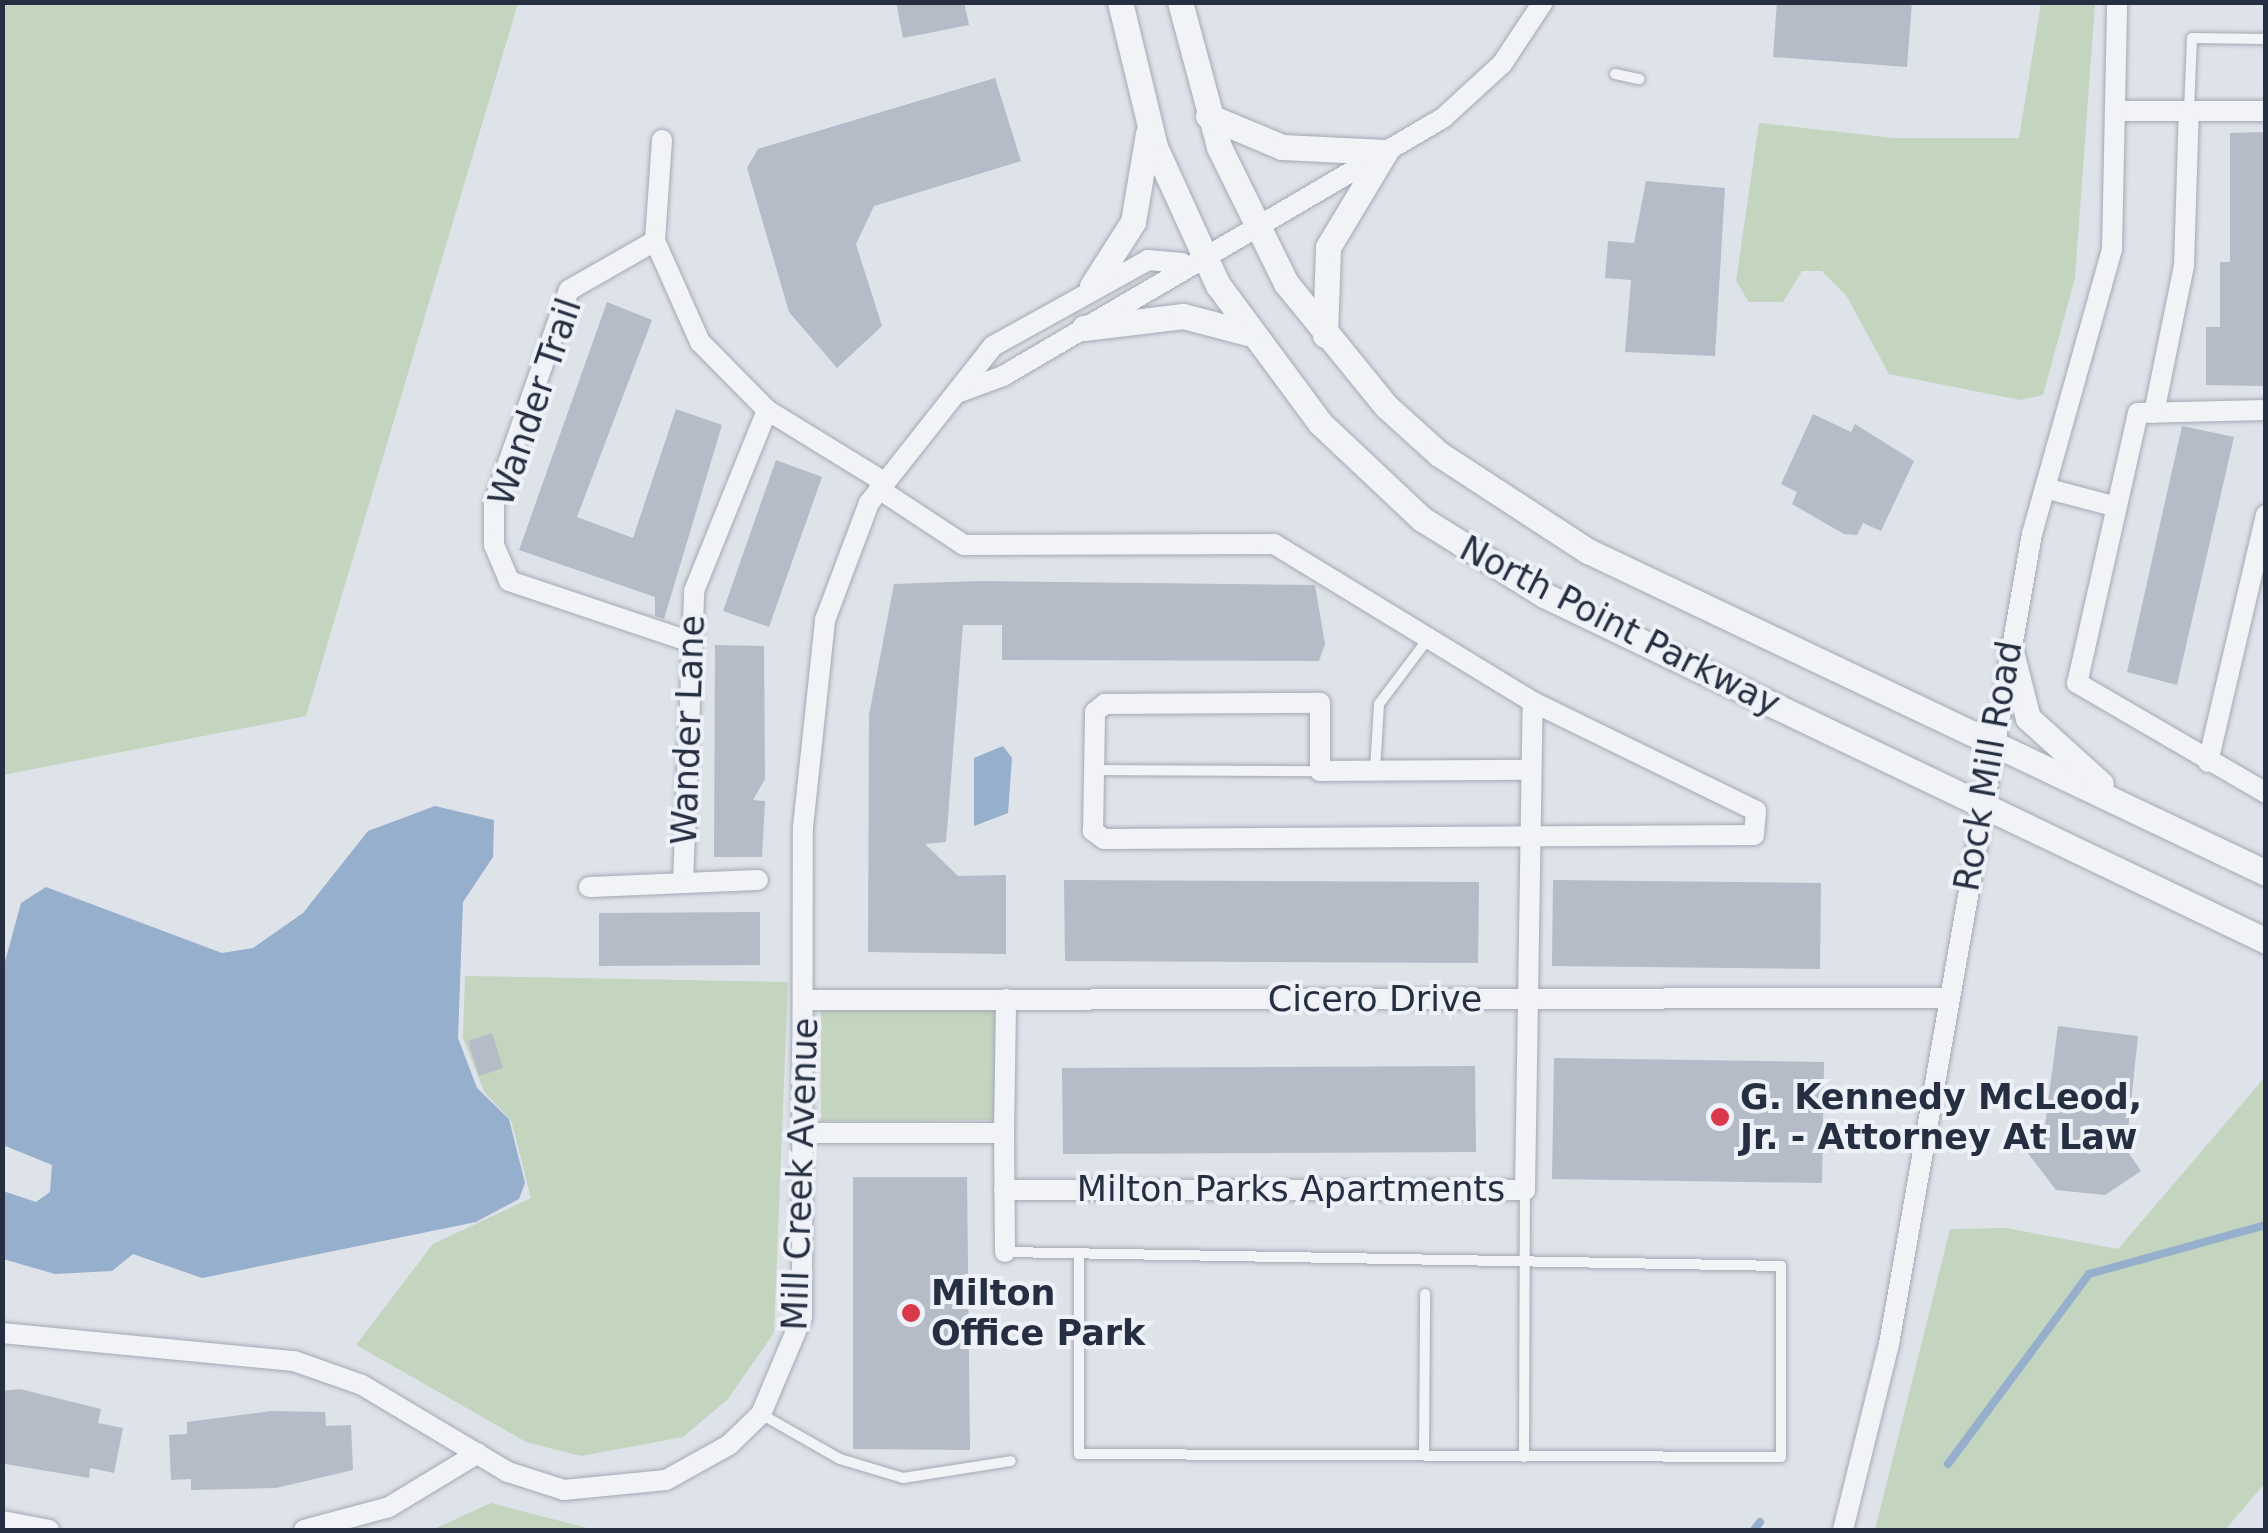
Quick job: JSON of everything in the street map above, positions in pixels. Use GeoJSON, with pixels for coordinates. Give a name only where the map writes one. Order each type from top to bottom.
{"type":"FeatureCollection","features":[{"type":"Feature","properties":{"kind":"street","name":"North Point Parkway"},"geometry":{"type":"LineString","coordinates":[[1120,2],[1149,128],[1191,259],[1351,456],[1465,549],[1982,806],[2266,941]]}},
{"type":"Feature","properties":{"kind":"street","name":"North Point Parkway"},"geometry":{"type":"LineString","coordinates":[[1180,2],[1208,116],[1255,228],[1325,335],[1414,433],[1539,524],[2266,873]]}},
{"type":"Feature","properties":{"kind":"street"},"geometry":{"type":"LineString","coordinates":[[1191,259],[1255,228],[1443,118],[1502,64],[1543,2]]}},
{"type":"Feature","properties":{"kind":"street","name":"Rock Mill Road"},"geometry":{"type":"LineString","coordinates":[[1842,1530],[1889,1344],[1944,998],[2010,648],[2045,488],[2103,298],[2116,111],[2117,2]]}},
{"type":"Feature","properties":{"kind":"street"},"geometry":{"type":"LineString","coordinates":[[2116,111],[2266,111]]}},
{"type":"Feature","properties":{"kind":"street"},"geometry":{"type":"LineString","coordinates":[[2154,413],[2184,266],[2189,111]]}},
{"type":"Feature","properties":{"kind":"street"},"geometry":{"type":"LineString","coordinates":[[1208,116],[1282,148],[1385,152]]}},
{"type":"Feature","properties":{"kind":"street"},"geometry":{"type":"LineString","coordinates":[[1092,286],[1133,222],[1149,128]]}},
{"type":"Feature","properties":{"kind":"street"},"geometry":{"type":"LineString","coordinates":[[662,140],[655,241],[700,342],[767,410],[882,485],[964,545],[1274,544],[1533,702],[1756,810],[1754,835],[1104,839],[1093,832],[1095,712],[1105,704],[1320,703],[1320,772],[1528,770]]}},
{"type":"Feature","properties":{"kind":"street"},"geometry":{"type":"LineString","coordinates":[[1325,335],[1328,247],[1385,152]]}},
{"type":"Feature","properties":{"kind":"street","name":"Wander Trail"},"geometry":{"type":"LineString","coordinates":[[655,241],[569,290],[494,503],[494,545],[509,581],[688,641]]}},
{"type":"Feature","properties":{"kind":"street","name":"Mill Creek Avenue"},"geometry":{"type":"LineString","coordinates":[[2,1333],[214,1346],[294,1361],[362,1386],[478,1454],[564,1490],[613,1491],[666,1480],[730,1445],[761,1414],[802,1317],[803,828],[816,668],[825,620],[882,485],[993,346],[1092,286],[1148,260],[1191,259]]}},
{"type":"Feature","properties":{"kind":"street","name":"Mill Creek Avenue"},"geometry":{"type":"LineString","coordinates":[[957,393],[1084,328],[1191,259]]}},
{"type":"Feature","properties":{"kind":"street"},"geometry":{"type":"LineString","coordinates":[[1084,328],[1184,316],[1248,333]]}},
{"type":"Feature","properties":{"kind":"street","name":"Wander Lane"},"geometry":{"type":"LineString","coordinates":[[682,883],[688,641],[694,592],[767,410]]}},
{"type":"Feature","properties":{"kind":"street"},"geometry":{"type":"LineString","coordinates":[[2266,410],[2138,414],[2077,683],[2266,793]]}},
{"type":"Feature","properties":{"kind":"street"},"geometry":{"type":"LineString","coordinates":[[2045,488],[2116,507]]}},
{"type":"Feature","properties":{"kind":"street"},"geometry":{"type":"LineString","coordinates":[[2208,762],[2266,515]]}},
{"type":"Feature","properties":{"kind":"street"},"geometry":{"type":"LineString","coordinates":[[2010,648],[2028,718],[2132,809]]}},
{"type":"Feature","properties":{"kind":"street","name":"Milton Parks Apartments"},"geometry":{"type":"LineString","coordinates":[[1004,1190],[1525,1190],[1528,770],[1533,702]]}},
{"type":"Feature","properties":{"kind":"street"},"geometry":{"type":"LineString","coordinates":[[590,887],[758,880]]}},
{"type":"Feature","properties":{"kind":"street","name":"Cicero Drive"},"geometry":{"type":"LineString","coordinates":[[805,1000],[1944,998]]}},
{"type":"Feature","properties":{"kind":"street"},"geometry":{"type":"LineString","coordinates":[[1005,1252],[1006,999]]}},
{"type":"Feature","properties":{"kind":"street"},"geometry":{"type":"LineString","coordinates":[[804,1134],[1004,1133]]}},
{"type":"Feature","properties":{"kind":"street"},"geometry":{"type":"LineString","coordinates":[[304,1530],[389,1507],[478,1454]]}},
{"type":"Feature","properties":{"kind":"street"},"geometry":{"type":"LineString","coordinates":[[16,1526],[49,1530]]}},
{"type":"Feature","properties":{"kind":"lane"},"geometry":{"type":"LineString","coordinates":[[2189,111],[2192,38],[2266,39]]}},
{"type":"Feature","properties":{"kind":"lane"},"geometry":{"type":"LineString","coordinates":[[1615,74],[1639,79]]}},
{"type":"Feature","properties":{"kind":"lane"},"geometry":{"type":"LineString","coordinates":[[1375,771],[1379,704],[1428,638]]}},
{"type":"Feature","properties":{"kind":"lane"},"geometry":{"type":"LineString","coordinates":[[1094,770],[1320,772]]}},
{"type":"Feature","properties":{"kind":"lane"},"geometry":{"type":"LineString","coordinates":[[1524,1457],[1525,1190]]}},
{"type":"Feature","properties":{"kind":"lane"},"geometry":{"type":"LineString","coordinates":[[1005,1252],[1780,1266],[1781,1457],[1079,1454],[1080,1254]]}},
{"type":"Feature","properties":{"kind":"lane"},"geometry":{"type":"LineString","coordinates":[[1424,1455],[1425,1294]]}},
{"type":"Feature","properties":{"kind":"lane"},"geometry":{"type":"LineString","coordinates":[[761,1414],[840,1459],[903,1478],[1011,1461]]}},
{"type":"Feature","properties":{"kind":"green space"},"geometry":{"type":"Polygon","coordinates":[[[3,2],[518,3],[306,716],[3,775],[3,2]]]}},
{"type":"Feature","properties":{"kind":"green space"},"geometry":{"type":"Polygon","coordinates":[[[2041,3],[2095,3],[2075,278],[2043,395],[2020,400],[1889,374],[1846,295],[1822,271],[1802,271],[1783,302],[1749,302],[1736,281],[1759,123],[1894,138],[2019,138],[2041,3]]]}},
{"type":"Feature","properties":{"kind":"green space"},"geometry":{"type":"Polygon","coordinates":[[[465,976],[788,982],[774,1333],[727,1400],[683,1437],[581,1456],[526,1442],[356,1345],[433,1244],[531,1198],[511,1120],[485,1093],[463,1038],[465,976]]]}},
{"type":"Feature","properties":{"kind":"green space"},"geometry":{"type":"Polygon","coordinates":[[[995,1008],[996,1120],[821,1121],[821,1009],[995,1008]]]}},
{"type":"Feature","properties":{"kind":"green space"},"geometry":{"type":"Polygon","coordinates":[[[2265,1077],[2265,1483],[2225,1530],[1875,1530],[1950,1229],[2006,1228],[2118,1249],[2265,1077]]]}},
{"type":"Feature","properties":{"kind":"green space"},"geometry":{"type":"Polygon","coordinates":[[[491,1503],[595,1530],[432,1530],[491,1503]]]}},
{"type":"Feature","properties":{"kind":"water"},"geometry":{"type":"Polygon","coordinates":[[[1003,746],[1012,758],[1008,813],[974,826],[974,758],[1003,746]]]}},
{"type":"Feature","properties":{"kind":"water"},"geometry":{"type":"Polygon","coordinates":[[[435,806],[494,820],[493,857],[463,902],[458,1038],[477,1088],[509,1119],[525,1183],[519,1199],[476,1222],[202,1278],[133,1254],[112,1271],[55,1274],[3,1259],[3,1191],[36,1202],[50,1192],[52,1165],[3,1145],[3,969],[21,903],[46,887],[222,953],[253,948],[303,913],[368,831],[435,806]]]}},
{"type":"Feature","properties":{"kind":"building"},"geometry":{"type":"Polygon","coordinates":[[[896,2],[964,2],[969,25],[903,38],[896,2]]]}},
{"type":"Feature","properties":{"kind":"building"},"geometry":{"type":"Polygon","coordinates":[[[1777,2],[1912,2],[1907,67],[1773,57],[1777,2]]]}},
{"type":"Feature","properties":{"kind":"building"},"geometry":{"type":"Polygon","coordinates":[[[995,78],[1021,161],[874,206],[856,244],[882,326],[837,368],[789,312],[747,168],[758,149],[995,78]]]}},
{"type":"Feature","properties":{"kind":"building"},"geometry":{"type":"Polygon","coordinates":[[[2266,132],[2263,386],[2206,385],[2206,327],[2220,327],[2220,262],[2230,262],[2230,133],[2266,132]]]}},
{"type":"Feature","properties":{"kind":"building"},"geometry":{"type":"Polygon","coordinates":[[[1646,181],[1725,188],[1715,356],[1625,352],[1631,280],[1605,278],[1608,241],[1634,243],[1646,181]]]}},
{"type":"Feature","properties":{"kind":"building"},"geometry":{"type":"Polygon","coordinates":[[[607,302],[652,320],[577,517],[633,538],[676,409],[722,425],[664,619],[655,616],[655,597],[519,550],[607,302]]]}},
{"type":"Feature","properties":{"kind":"building"},"geometry":{"type":"Polygon","coordinates":[[[1813,414],[1851,432],[1855,424],[1914,461],[1881,531],[1863,523],[1857,535],[1844,534],[1792,504],[1797,492],[1781,484],[1813,414]]]}},
{"type":"Feature","properties":{"kind":"building"},"geometry":{"type":"Polygon","coordinates":[[[2182,426],[2234,437],[2177,685],[2127,672],[2182,426]]]}},
{"type":"Feature","properties":{"kind":"building"},"geometry":{"type":"Polygon","coordinates":[[[776,460],[822,477],[769,627],[723,611],[776,460]]]}},
{"type":"Feature","properties":{"kind":"building"},"geometry":{"type":"Polygon","coordinates":[[[979,581],[1315,585],[1325,644],[1319,661],[1002,660],[1002,625],[963,625],[946,842],[925,844],[958,876],[1006,875],[1006,954],[868,952],[869,715],[894,584],[979,581]]]}},
{"type":"Feature","properties":{"kind":"building"},"geometry":{"type":"Polygon","coordinates":[[[715,645],[764,646],[765,779],[753,800],[765,801],[762,857],[714,857],[715,645]]]}},
{"type":"Feature","properties":{"kind":"building"},"geometry":{"type":"Polygon","coordinates":[[[1064,880],[1479,882],[1478,963],[1065,961],[1064,880]]]}},
{"type":"Feature","properties":{"kind":"building"},"geometry":{"type":"Polygon","coordinates":[[[1553,880],[1821,883],[1820,969],[1552,966],[1553,880]]]}},
{"type":"Feature","properties":{"kind":"building"},"geometry":{"type":"Polygon","coordinates":[[[760,912],[760,965],[599,966],[599,913],[760,912]]]}},
{"type":"Feature","properties":{"kind":"building"},"geometry":{"type":"Polygon","coordinates":[[[2058,1026],[2138,1036],[2126,1149],[2141,1171],[2105,1195],[2056,1190],[2024,1148],[2043,1141],[2058,1026]]]}},
{"type":"Feature","properties":{"kind":"building"},"geometry":{"type":"Polygon","coordinates":[[[492,1033],[503,1068],[479,1076],[468,1041],[492,1033]]]}},
{"type":"Feature","properties":{"kind":"building"},"geometry":{"type":"Polygon","coordinates":[[[1554,1058],[1824,1062],[1822,1183],[1552,1179],[1554,1058]]]}},
{"type":"Feature","properties":{"kind":"building"},"geometry":{"type":"Polygon","coordinates":[[[1475,1066],[1476,1152],[1063,1154],[1062,1068],[1475,1066]]]}},
{"type":"Feature","properties":{"kind":"building","name":"Milton Office Park"},"geometry":{"type":"Polygon","coordinates":[[[853,1177],[967,1177],[970,1450],[853,1449],[853,1177]]]}},
{"type":"Feature","properties":{"kind":"building"},"geometry":{"type":"Polygon","coordinates":[[[20,1389],[101,1409],[98,1423],[123,1428],[114,1473],[90,1468],[89,1478],[5,1464],[2,1391],[20,1389]]]}},
{"type":"Feature","properties":{"kind":"building"},"geometry":{"type":"Polygon","coordinates":[[[272,1411],[325,1412],[326,1426],[351,1425],[353,1470],[276,1488],[191,1490],[191,1479],[171,1480],[169,1435],[187,1434],[187,1422],[272,1411]]]}},
{"type":"Feature","properties":{"kind":"waterway"},"geometry":{"type":"LineString","coordinates":[[1948,1464],[2089,1274],[2266,1225]]}},
{"type":"Feature","properties":{"kind":"waterway"},"geometry":{"type":"LineString","coordinates":[[1754,1530],[1760,1522]]}},
{"type":"Feature","properties":{"kind":"place","name":"G. Kennedy McLeod, Jr. - Attorney At Law"},"geometry":{"type":"Point","coordinates":[1720,1117]}},
{"type":"Feature","properties":{"kind":"place","name":"Milton Office Park"},"geometry":{"type":"Point","coordinates":[911,1313]}}]}
